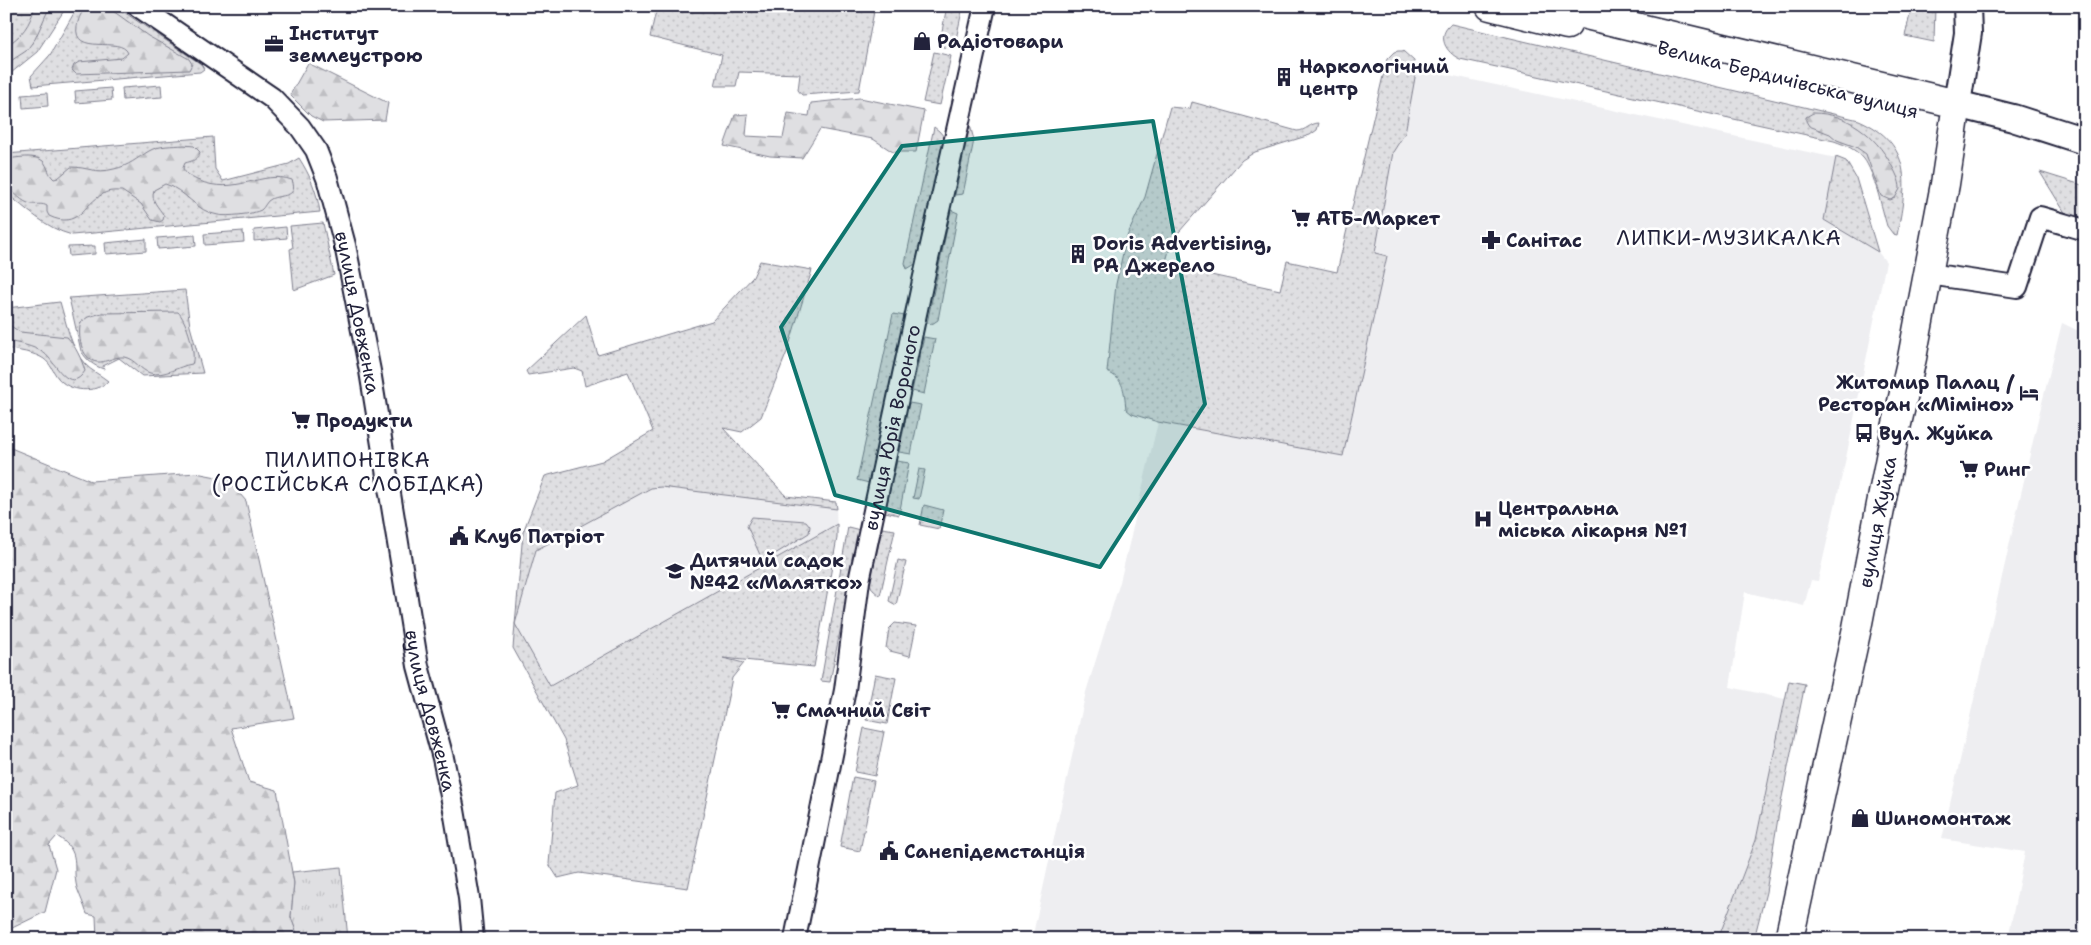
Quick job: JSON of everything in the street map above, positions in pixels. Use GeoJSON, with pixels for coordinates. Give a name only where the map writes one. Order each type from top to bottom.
{"type":"FeatureCollection","features":[{"type":"Feature","properties":{"kind":"highway","name":"Велика Бердичівська вулиця"},"geometry":{"type":"LineString","coordinates":[[1490,6],[1956,112]]}},
{"type":"Feature","properties":{"kind":"highway","name":"Велика Бердичівська вулиця"},"geometry":{"type":"LineString","coordinates":[[1548,6],[1956,112]]}},
{"type":"Feature","properties":{"kind":"highway","name":"вулиця Жуйка"},"geometry":{"type":"LineString","coordinates":[[1789,939],[1814,835],[1894,437],[1929,274],[1956,112]]}},
{"type":"Feature","properties":{"kind":"main road"},"geometry":{"type":"LineString","coordinates":[[1956,112],[1968,33],[1966,6]]}},
{"type":"Feature","properties":{"kind":"main road","name":"Велика Бердичівська вулиця"},"geometry":{"type":"LineString","coordinates":[[1956,112],[2013,118],[2085,141]]}},
{"type":"Feature","properties":{"kind":"main road","name":"Велика Бердичівська вулиця"},"geometry":{"type":"LineString","coordinates":[[1956,112],[2085,157]]}},
{"type":"Feature","properties":{"kind":"street","name":"вулиця Довженка"},"geometry":{"type":"LineString","coordinates":[[138,6],[272,98],[300,127],[316,150],[328,178],[345,245],[370,370],[418,666],[443,758],[454,810],[469,898],[473,939]]}},
{"type":"Feature","properties":{"kind":"street","name":"вулиця Юрія Вороного"},"geometry":{"type":"LineString","coordinates":[[795,939],[845,690],[859,581],[923,281],[985,6]]}},
{"type":"Feature","properties":{"kind":"street"},"geometry":{"type":"LineString","coordinates":[[1929,274],[2016,287],[2040,216],[2085,230]]}},
{"type":"Feature","properties":{"kind":"highlighted area"},"geometry":{"type":"Polygon","coordinates":[[[1153,121],[1205,404],[1100,567],[835,495],[781,327],[902,146],[1153,121]]]}},
{"type":"Feature","properties":{"kind":"shaded area","name":"Центральна міська лікарня №1"},"geometry":{"type":"Polygon","coordinates":[[[1435,72],[1836,158],[1824,220],[1878,252],[1886,262],[1846,458],[1818,581],[1811,580],[1804,606],[1745,592],[1730,687],[1785,699],[1756,840],[1718,939],[1032,939],[1086,692],[1120,582],[1158,422],[1343,456],[1387,256],[1375,254],[1404,77],[1435,72]]]}},
{"type":"Feature","properties":{"kind":"shaded area"},"geometry":{"type":"Polygon","coordinates":[[[2062,323],[2085,334],[2085,939],[2008,939],[2025,852],[1942,839],[2039,415],[2062,323]]]}},
{"type":"Feature","properties":{"kind":"shaded area","name":"Дитячий садок №42 «Малятко»"},"geometry":{"type":"Polygon","coordinates":[[[620,353],[723,428],[786,496],[836,502],[837,538],[814,667],[717,657],[596,843],[564,740],[513,648],[523,532],[545,476],[602,461],[653,431],[620,353]]]}},
{"type":"Feature","properties":{"kind":"green space"},"geometry":{"type":"Polygon","coordinates":[[[6,6],[67,6],[37,52],[6,77],[6,6]]]}},
{"type":"Feature","properties":{"kind":"green space"},"geometry":{"type":"Polygon","coordinates":[[[35,6],[50,6],[35,39],[26,51],[6,64],[6,46],[25,29],[31,19],[35,6]]]}},
{"type":"Feature","properties":{"kind":"green space"},"geometry":{"type":"Polygon","coordinates":[[[78,6],[115,6],[201,64],[204,69],[200,72],[33,86],[31,76],[50,55],[78,6]]]}},
{"type":"Feature","properties":{"kind":"green space"},"geometry":{"type":"Polygon","coordinates":[[[88,6],[106,6],[148,36],[189,59],[192,64],[189,70],[76,74],[72,70],[74,65],[79,62],[122,58],[128,53],[124,48],[82,41],[77,35],[77,26],[81,15],[88,6]]]}},
{"type":"Feature","properties":{"kind":"green space"},"geometry":{"type":"Polygon","coordinates":[[[659,6],[875,6],[859,91],[802,95],[798,90],[800,74],[739,72],[736,86],[715,86],[722,55],[650,37],[659,6]]]}},
{"type":"Feature","properties":{"kind":"green space"},"geometry":{"type":"Polygon","coordinates":[[[947,6],[963,6],[954,49],[939,46],[947,6]]]}},
{"type":"Feature","properties":{"kind":"green space"},"geometry":{"type":"Polygon","coordinates":[[[1912,6],[1935,6],[1934,42],[1905,36],[1912,6]]]}},
{"type":"Feature","properties":{"kind":"green space"},"geometry":{"type":"Polygon","coordinates":[[[1451,24],[1859,120],[1877,130],[1890,141],[1898,154],[1904,183],[1897,235],[1893,234],[1887,226],[1868,165],[1861,156],[1846,146],[1834,141],[1460,59],[1451,53],[1445,44],[1444,34],[1451,24]]]}},
{"type":"Feature","properties":{"kind":"green space"},"geometry":{"type":"Polygon","coordinates":[[[1403,51],[1414,61],[1416,72],[1405,133],[1393,152],[1375,253],[1387,256],[1343,456],[1158,422],[1132,414],[1126,409],[1123,387],[1117,378],[1107,372],[1116,284],[1128,234],[1145,197],[1170,107],[1190,109],[1192,102],[1297,131],[1319,123],[1317,130],[1310,135],[1255,152],[1242,160],[1172,240],[1165,265],[1280,290],[1287,261],[1337,272],[1387,59],[1394,52],[1403,51]]]}},
{"type":"Feature","properties":{"kind":"green space"},"geometry":{"type":"Polygon","coordinates":[[[934,52],[951,56],[940,105],[923,102],[934,52]]]}},
{"type":"Feature","properties":{"kind":"green space"},"geometry":{"type":"Polygon","coordinates":[[[308,63],[388,103],[385,120],[323,122],[311,116],[290,95],[308,63]]]}},
{"type":"Feature","properties":{"kind":"green space"},"geometry":{"type":"Polygon","coordinates":[[[161,85],[162,97],[123,100],[122,88],[161,85]]]}},
{"type":"Feature","properties":{"kind":"green space"},"geometry":{"type":"Polygon","coordinates":[[[111,88],[112,100],[76,103],[75,91],[111,88]]]}},
{"type":"Feature","properties":{"kind":"green space"},"geometry":{"type":"Polygon","coordinates":[[[47,93],[48,106],[23,108],[22,95],[47,93]]]}},
{"type":"Feature","properties":{"kind":"green space"},"geometry":{"type":"Polygon","coordinates":[[[860,98],[924,111],[916,152],[893,152],[873,139],[820,129],[802,158],[770,156],[724,146],[735,115],[748,114],[746,136],[783,138],[788,113],[809,116],[811,103],[860,98]]]}},
{"type":"Feature","properties":{"kind":"green space"},"geometry":{"type":"Polygon","coordinates":[[[1813,113],[1825,114],[1848,121],[1877,144],[1891,164],[1898,179],[1900,189],[1895,198],[1890,200],[1881,196],[1866,154],[1856,147],[1837,140],[1830,134],[1809,126],[1806,117],[1813,113]]]}},
{"type":"Feature","properties":{"kind":"green space"},"geometry":{"type":"Polygon","coordinates":[[[970,125],[974,140],[963,194],[955,195],[970,125]]]}},
{"type":"Feature","properties":{"kind":"green space"},"geometry":{"type":"Polygon","coordinates":[[[934,127],[945,138],[917,263],[907,269],[905,263],[934,127]]]}},
{"type":"Feature","properties":{"kind":"green space"},"geometry":{"type":"Polygon","coordinates":[[[213,137],[215,169],[223,181],[289,164],[299,158],[312,184],[320,212],[72,235],[45,223],[6,193],[6,154],[213,137]]]}},
{"type":"Feature","properties":{"kind":"green space"},"geometry":{"type":"Polygon","coordinates":[[[184,145],[194,146],[200,152],[192,161],[185,163],[183,168],[187,174],[197,180],[224,186],[270,178],[281,178],[292,180],[293,190],[287,195],[269,200],[261,210],[240,215],[222,216],[203,210],[179,191],[165,184],[154,190],[153,194],[154,201],[164,216],[160,222],[152,220],[141,204],[122,191],[105,193],[96,198],[80,214],[67,220],[49,216],[47,206],[25,202],[6,185],[6,159],[25,157],[40,159],[45,163],[50,175],[54,179],[71,167],[97,171],[119,168],[133,162],[153,149],[184,145]]]}},
{"type":"Feature","properties":{"kind":"green space"},"geometry":{"type":"Polygon","coordinates":[[[1836,157],[1846,161],[1856,178],[1878,252],[1824,220],[1836,157]]]}},
{"type":"Feature","properties":{"kind":"green space"},"geometry":{"type":"Polygon","coordinates":[[[2040,172],[2085,186],[2085,226],[2067,216],[2040,172]]]}},
{"type":"Feature","properties":{"kind":"green space"},"geometry":{"type":"Polygon","coordinates":[[[951,210],[958,213],[938,320],[932,324],[927,323],[951,210]]]}},
{"type":"Feature","properties":{"kind":"green space"},"geometry":{"type":"Polygon","coordinates":[[[323,223],[334,275],[294,290],[290,249],[293,248],[290,226],[323,223]]]}},
{"type":"Feature","properties":{"kind":"green space"},"geometry":{"type":"Polygon","coordinates":[[[286,227],[287,238],[254,241],[254,230],[286,227]]]}},
{"type":"Feature","properties":{"kind":"green space"},"geometry":{"type":"Polygon","coordinates":[[[243,231],[244,242],[205,245],[204,234],[243,231]]]}},
{"type":"Feature","properties":{"kind":"green space"},"geometry":{"type":"Polygon","coordinates":[[[195,235],[196,246],[158,249],[157,238],[195,235]]]}},
{"type":"Feature","properties":{"kind":"green space"},"geometry":{"type":"Polygon","coordinates":[[[146,239],[146,251],[106,254],[105,243],[146,239]]]}},
{"type":"Feature","properties":{"kind":"green space"},"geometry":{"type":"Polygon","coordinates":[[[95,246],[95,254],[69,256],[68,247],[95,246]]]}},
{"type":"Feature","properties":{"kind":"green space"},"geometry":{"type":"Polygon","coordinates":[[[760,261],[812,270],[787,352],[761,417],[742,432],[723,428],[786,496],[836,502],[837,509],[661,487],[651,488],[536,550],[515,624],[523,532],[545,476],[602,461],[653,431],[628,372],[585,386],[582,371],[574,368],[528,375],[526,371],[586,315],[598,355],[712,321],[753,277],[760,261]]]}},
{"type":"Feature","properties":{"kind":"green space"},"geometry":{"type":"Polygon","coordinates":[[[185,290],[190,326],[203,373],[142,376],[119,358],[103,366],[104,369],[100,368],[91,362],[81,351],[69,298],[185,290]]]}},
{"type":"Feature","properties":{"kind":"green space"},"geometry":{"type":"Polygon","coordinates":[[[60,302],[70,335],[80,358],[87,366],[108,381],[97,388],[75,389],[63,383],[44,359],[31,353],[6,348],[6,308],[60,302]]]}},
{"type":"Feature","properties":{"kind":"green space"},"geometry":{"type":"Polygon","coordinates":[[[178,312],[190,337],[193,353],[192,364],[156,374],[143,370],[128,358],[124,357],[97,362],[87,357],[84,352],[80,339],[80,327],[81,322],[88,317],[102,313],[178,312]]]}},
{"type":"Feature","properties":{"kind":"green space"},"geometry":{"type":"Polygon","coordinates":[[[893,314],[905,316],[869,483],[857,480],[893,314]]]}},
{"type":"Feature","properties":{"kind":"green space"},"geometry":{"type":"Polygon","coordinates":[[[6,323],[20,332],[67,337],[78,353],[85,371],[79,378],[73,380],[63,374],[44,353],[36,348],[6,341],[6,323]]]}},
{"type":"Feature","properties":{"kind":"green space"},"geometry":{"type":"Polygon","coordinates":[[[924,337],[935,339],[924,394],[912,391],[924,337]]]}},
{"type":"Feature","properties":{"kind":"green space"},"geometry":{"type":"Polygon","coordinates":[[[909,403],[921,405],[911,454],[899,452],[909,403]]]}},
{"type":"Feature","properties":{"kind":"green space"},"geometry":{"type":"Polygon","coordinates":[[[6,446],[91,481],[196,473],[227,479],[246,501],[294,718],[231,728],[249,782],[277,790],[294,883],[291,917],[299,939],[97,939],[96,916],[87,914],[77,888],[73,854],[65,842],[57,836],[49,845],[56,869],[45,912],[6,931],[6,446]]]}},
{"type":"Feature","properties":{"kind":"green space"},"geometry":{"type":"Polygon","coordinates":[[[897,461],[909,463],[899,515],[885,512],[897,461]]]}},
{"type":"Feature","properties":{"kind":"green space"},"geometry":{"type":"Polygon","coordinates":[[[919,469],[925,470],[919,499],[913,498],[919,469]]]}},
{"type":"Feature","properties":{"kind":"green space"},"geometry":{"type":"Polygon","coordinates":[[[924,505],[943,510],[939,529],[920,525],[924,505]]]}},
{"type":"Feature","properties":{"kind":"green space"},"geometry":{"type":"Polygon","coordinates":[[[752,517],[806,521],[810,526],[809,533],[767,559],[761,557],[747,526],[752,517]]]}},
{"type":"Feature","properties":{"kind":"green space"},"geometry":{"type":"Polygon","coordinates":[[[837,524],[837,538],[814,667],[723,658],[744,663],[732,678],[688,888],[579,873],[558,878],[549,864],[555,793],[578,785],[564,740],[513,648],[515,624],[550,686],[837,524]]]}},
{"type":"Feature","properties":{"kind":"green space"},"geometry":{"type":"Polygon","coordinates":[[[848,527],[860,530],[830,682],[821,681],[848,527]]]}},
{"type":"Feature","properties":{"kind":"green space"},"geometry":{"type":"Polygon","coordinates":[[[882,528],[895,530],[880,596],[873,590],[870,584],[882,528]]]}},
{"type":"Feature","properties":{"kind":"green space"},"geometry":{"type":"Polygon","coordinates":[[[898,560],[906,562],[896,605],[889,601],[898,560]]]}},
{"type":"Feature","properties":{"kind":"green space"},"geometry":{"type":"Polygon","coordinates":[[[895,623],[916,626],[910,656],[890,651],[886,648],[889,629],[895,623]]]}},
{"type":"Feature","properties":{"kind":"green space"},"geometry":{"type":"Polygon","coordinates":[[[875,674],[896,678],[887,724],[866,720],[875,674]]]}},
{"type":"Feature","properties":{"kind":"green space"},"geometry":{"type":"Polygon","coordinates":[[[1789,681],[1805,684],[1779,812],[1766,892],[1754,939],[1718,939],[1756,840],[1789,681]]]}},
{"type":"Feature","properties":{"kind":"green space"},"geometry":{"type":"Polygon","coordinates":[[[864,728],[884,732],[875,776],[855,772],[864,728]]]}},
{"type":"Feature","properties":{"kind":"green space"},"geometry":{"type":"Polygon","coordinates":[[[853,777],[874,781],[860,851],[840,847],[853,777]]]}},
{"type":"Feature","properties":{"kind":"green space"},"geometry":{"type":"Polygon","coordinates":[[[341,867],[348,939],[299,939],[291,917],[294,883],[292,872],[341,867]]]}},
{"type":"Feature","properties":{"kind":"place","name":"Радіотовари"},"geometry":{"type":"Point","coordinates":[922,41]}},
{"type":"Feature","properties":{"kind":"place","name":"Інститут землеустрою"},"geometry":{"type":"Point","coordinates":[274,44]}},
{"type":"Feature","properties":{"kind":"place","name":"Наркологічний центр"},"geometry":{"type":"Point","coordinates":[1284,77]}},
{"type":"Feature","properties":{"kind":"place","name":"АТБ-Маркет"},"geometry":{"type":"Point","coordinates":[1301,218]}},
{"type":"Feature","properties":{"kind":"place","name":"Санітас"},"geometry":{"type":"Point","coordinates":[1491,240]}},
{"type":"Feature","properties":{"kind":"place","name":"Doris Advertising, РА Джерело"},"geometry":{"type":"Point","coordinates":[1078,254]}},
{"type":"Feature","properties":{"kind":"place","name":"Житомир Палац / Ресторан «Міміно»"},"geometry":{"type":"Point","coordinates":[2029,393]}},
{"type":"Feature","properties":{"kind":"place","name":"Продукти"},"geometry":{"type":"Point","coordinates":[301,420]}},
{"type":"Feature","properties":{"kind":"place","name":"Вул. Жуйка"},"geometry":{"type":"Point","coordinates":[1864,433]}},
{"type":"Feature","properties":{"kind":"place","name":"Ринг"},"geometry":{"type":"Point","coordinates":[1969,469]}},
{"type":"Feature","properties":{"kind":"place","name":"Центральна міська лікарня №1"},"geometry":{"type":"Point","coordinates":[1483,519]}},
{"type":"Feature","properties":{"kind":"place","name":"Клуб Патріот"},"geometry":{"type":"Point","coordinates":[459,536]}},
{"type":"Feature","properties":{"kind":"place","name":"Дитячий садок №42 «Малятко»"},"geometry":{"type":"Point","coordinates":[675,571]}},
{"type":"Feature","properties":{"kind":"place","name":"Смачний Світ"},"geometry":{"type":"Point","coordinates":[781,710]}},
{"type":"Feature","properties":{"kind":"place","name":"Шиномонтаж"},"geometry":{"type":"Point","coordinates":[1860,818]}},
{"type":"Feature","properties":{"kind":"place","name":"Санепідемстанція"},"geometry":{"type":"Point","coordinates":[889,851]}},
{"type":"Feature","properties":{"kind":"district","name":"ЛИПКИ-МУЗИКАЛКА"},"geometry":{"type":"Point","coordinates":[1729,238]}},
{"type":"Feature","properties":{"kind":"district","name":"ПИЛИПОНІВКА (РОСІЙСЬКА СЛОБІДКА)"},"geometry":{"type":"Point","coordinates":[348,472]}}]}
